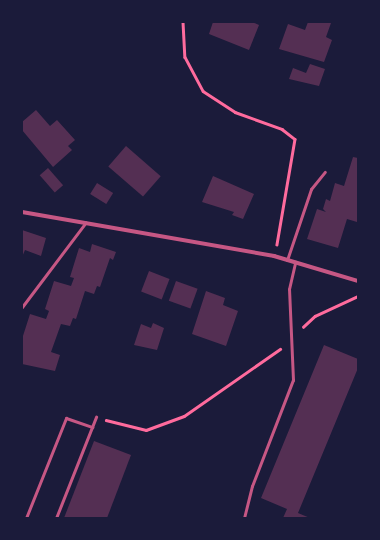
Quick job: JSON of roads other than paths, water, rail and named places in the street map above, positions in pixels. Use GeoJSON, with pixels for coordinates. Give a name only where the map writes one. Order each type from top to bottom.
{"type":"FeatureCollection","features":[{"type":"Feature","properties":{"kind":"street"},"geometry":{"type":"LineString","coordinates":[[22,212],[274,256],[358,281]]}},
{"type":"Feature","properties":{"kind":"lane"},"geometry":{"type":"LineString","coordinates":[[287,260],[311,189],[324,172]]}},
{"type":"Feature","properties":{"kind":"lane"},"geometry":{"type":"LineString","coordinates":[[22,307],[86,222]]}},
{"type":"Feature","properties":{"kind":"lane"},"geometry":{"type":"LineString","coordinates":[[244,518],[252,486],[293,380],[289,289],[295,262]]}},
{"type":"Feature","properties":{"kind":"lane"},"geometry":{"type":"LineString","coordinates":[[56,518],[96,417]]}},
{"type":"Feature","properties":{"kind":"lane"},"geometry":{"type":"LineString","coordinates":[[26,518],[66,418],[92,427]]}}]}
